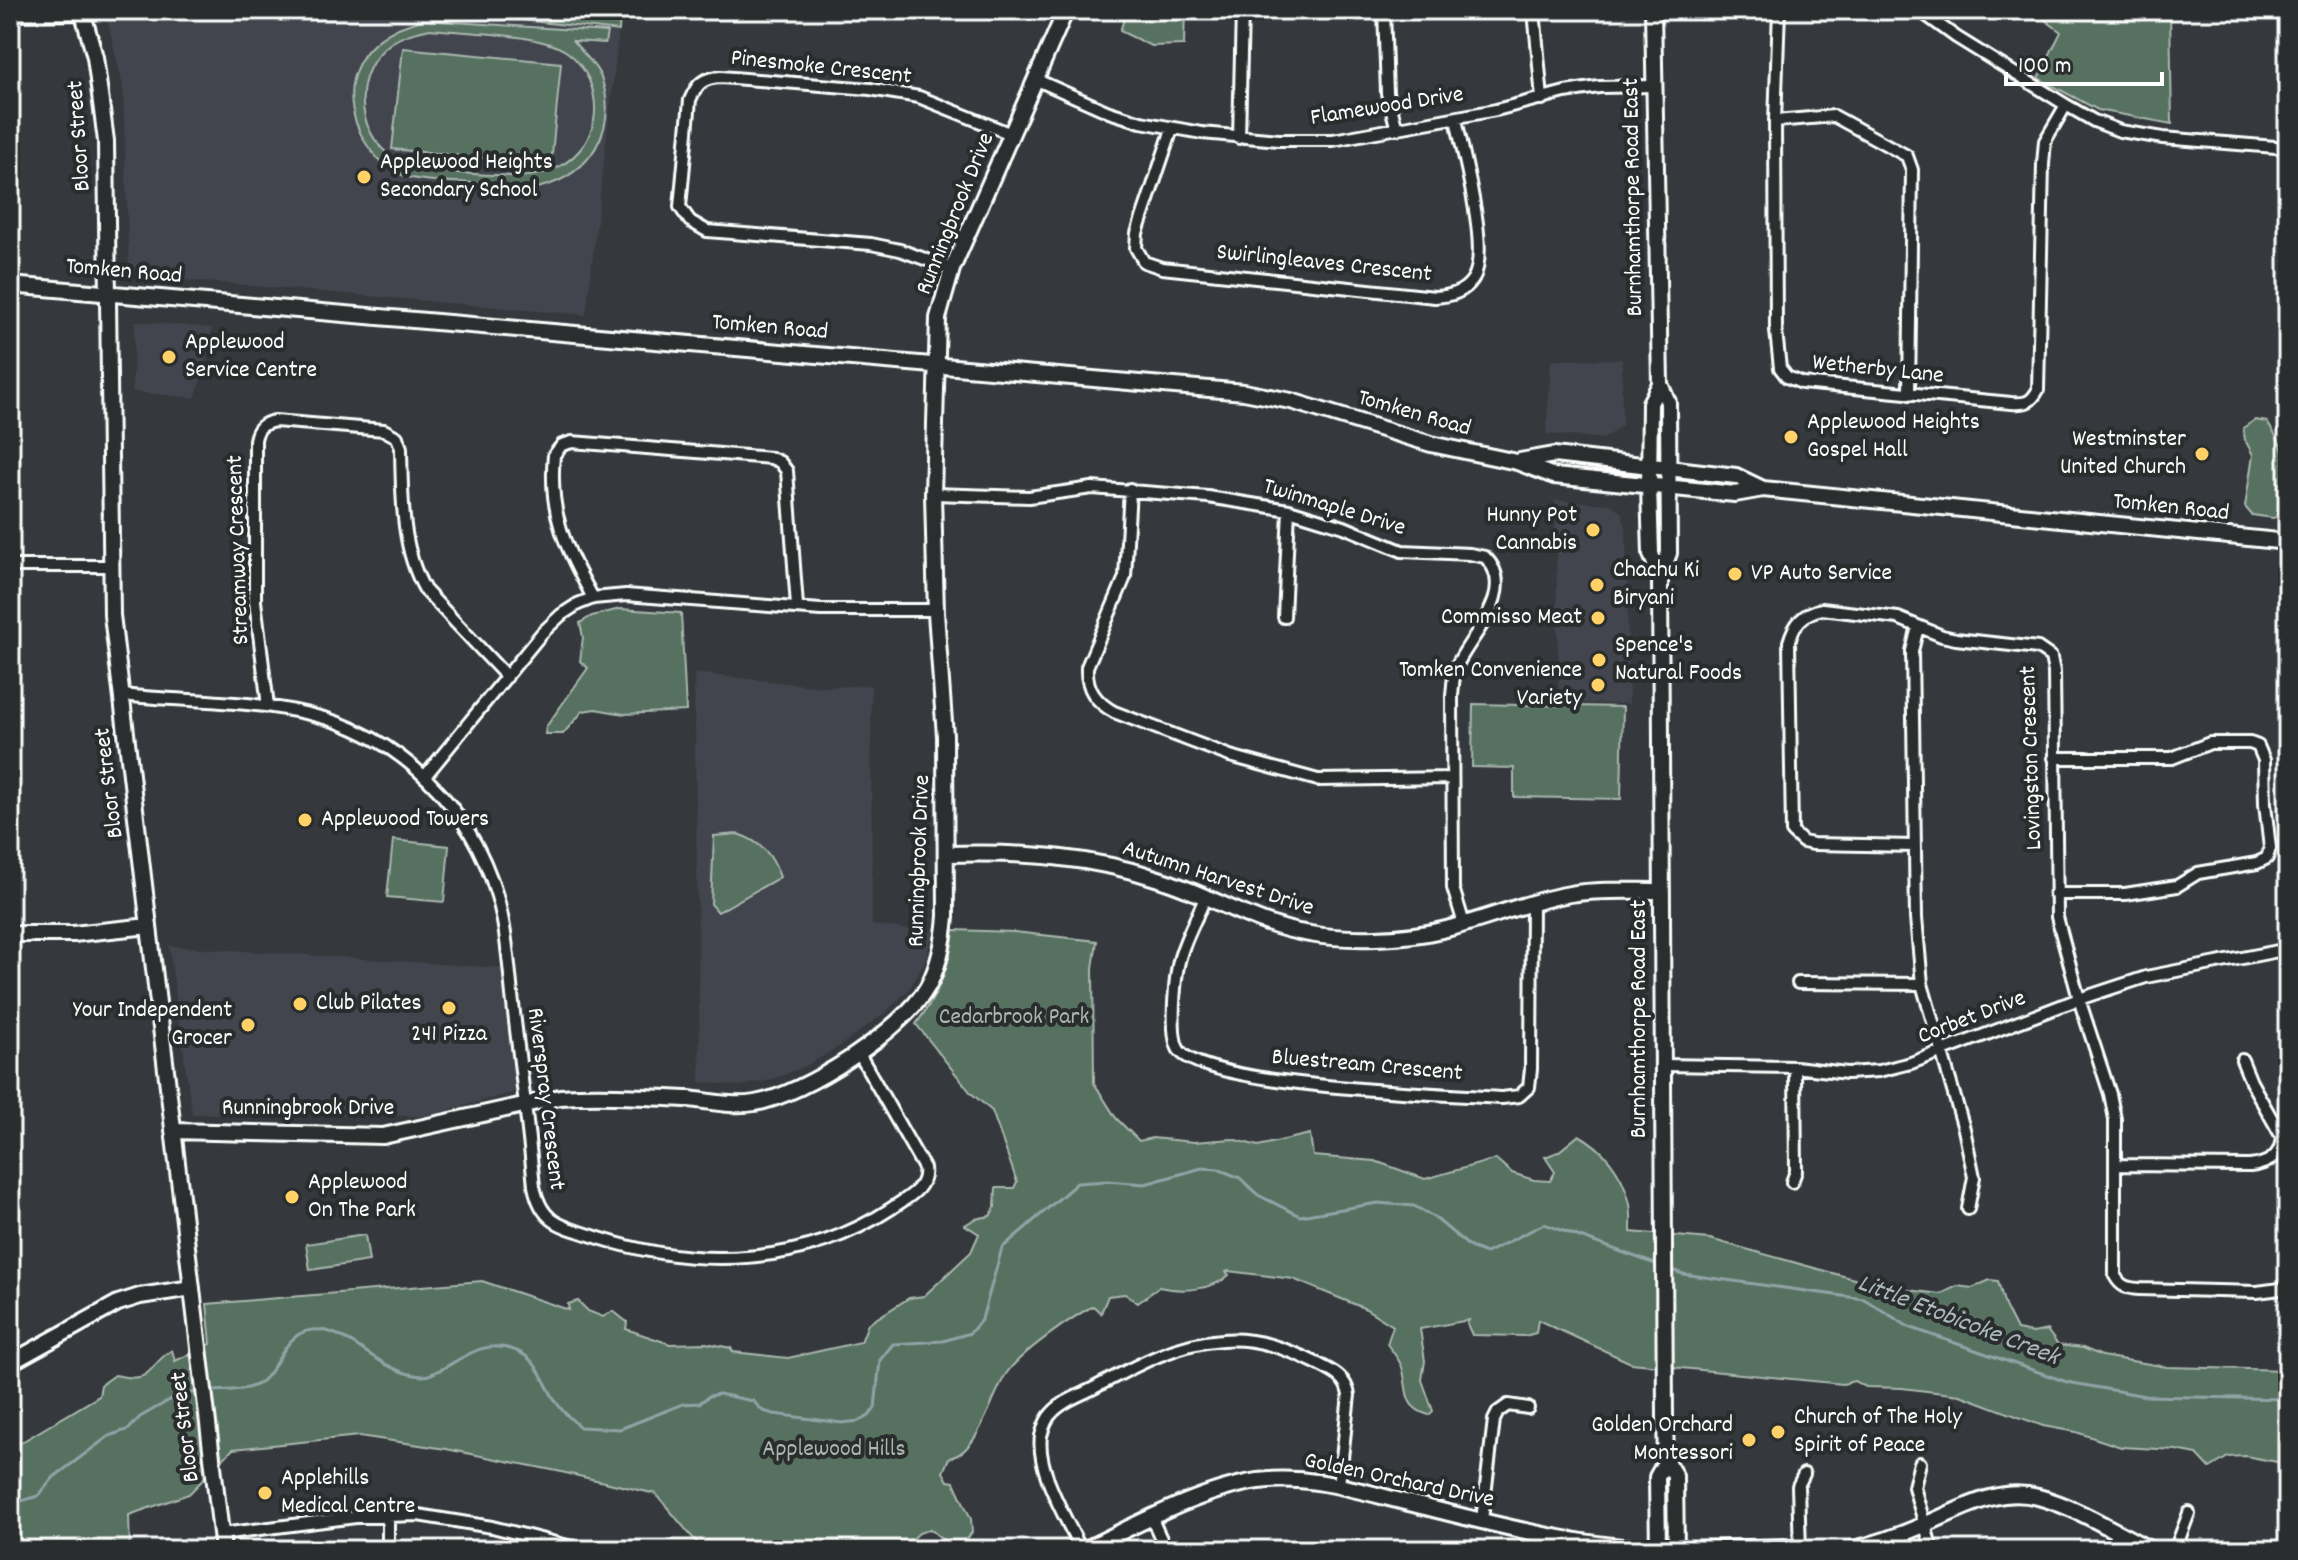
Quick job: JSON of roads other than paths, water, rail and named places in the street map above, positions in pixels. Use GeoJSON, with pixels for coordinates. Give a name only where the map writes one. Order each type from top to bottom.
{"type":"FeatureCollection","features":[{"type":"Feature","properties":{"kind":"street","name":"Runningbrook Drive"},"geometry":{"type":"LineString","coordinates":[[173,1131],[383,1136],[525,1104],[581,1096],[734,1105],[754,1103],[796,1090],[858,1052],[913,1009],[938,966],[944,945],[947,854],[945,736],[936,610],[933,494],[938,318],[952,269],[1066,10]]}},
{"type":"Feature","properties":{"kind":"street"},"geometry":{"type":"LineString","coordinates":[[1239,138],[1242,10]]}},
{"type":"Feature","properties":{"kind":"street"},"geometry":{"type":"LineString","coordinates":[[1384,10],[1387,93],[1397,129]]}},
{"type":"Feature","properties":{"kind":"street"},"geometry":{"type":"LineString","coordinates":[[1534,10],[1542,99]]}},
{"type":"Feature","properties":{"kind":"street","name":"Burnhamthorpe Road East"},"geometry":{"type":"LineString","coordinates":[[1653,10],[1660,384],[1668,402],[1669,553],[1660,577],[1666,1461],[1657,1477],[1658,1550]]}},
{"type":"Feature","properties":{"kind":"street","name":"Wetherby Lane"},"geometry":{"type":"LineString","coordinates":[[1779,10],[1775,121],[1776,331],[1780,368],[1787,377],[1802,383],[2025,404],[2033,399],[2038,390],[2045,141],[2066,105]]}},
{"type":"Feature","properties":{"kind":"street"},"geometry":{"type":"LineString","coordinates":[[1919,10],[1956,37],[2066,105],[2120,131],[2163,138],[2288,148]]}},
{"type":"Feature","properties":{"kind":"street"},"geometry":{"type":"LineString","coordinates":[[10,15],[83,12]]}},
{"type":"Feature","properties":{"kind":"street","name":"Bloor Street"},"geometry":{"type":"LineString","coordinates":[[83,12],[95,57],[105,127],[112,615],[223,1550]]}},
{"type":"Feature","properties":{"kind":"street","name":"Pinesmoke Crescent"},"geometry":{"type":"LineString","coordinates":[[952,269],[900,250],[871,244],[707,231],[690,221],[680,207],[693,93],[697,85],[707,78],[721,77],[870,89],[919,97],[1011,134]]}},
{"type":"Feature","properties":{"kind":"street","name":"Flamewood Drive"},"geometry":{"type":"LineString","coordinates":[[1037,80],[1109,112],[1172,129],[1239,138],[1333,140],[1456,118],[1599,87],[1654,86]]}},
{"type":"Feature","properties":{"kind":"street"},"geometry":{"type":"LineString","coordinates":[[1775,121],[1834,116],[1907,156],[1912,170],[1909,394]]}},
{"type":"Feature","properties":{"kind":"street","name":"Swirlingleaves Crescent"},"geometry":{"type":"LineString","coordinates":[[1172,129],[1137,233],[1136,248],[1144,262],[1162,268],[1435,297],[1451,296],[1462,290],[1474,278],[1477,263],[1478,219],[1456,118]]}},
{"type":"Feature","properties":{"kind":"street","name":"Tomken Road"},"geometry":{"type":"LineString","coordinates":[[10,285],[1244,392],[1291,401],[1431,444],[1517,462],[1554,476],[1735,494],[1763,489],[2288,542]]}},
{"type":"Feature","properties":{"kind":"street","name":"Burnhamthorpe Road East"},"geometry":{"type":"LineString","coordinates":[[1660,384],[1650,403],[1649,486],[1651,554],[1660,577]]}},
{"type":"Feature","properties":{"kind":"street","name":"Streamway Crescent"},"geometry":{"type":"LineString","coordinates":[[268,706],[255,601],[255,440],[260,428],[275,421],[384,430],[397,437],[401,448],[408,544],[415,573],[440,607],[507,677]]}},
{"type":"Feature","properties":{"kind":"street"},"geometry":{"type":"LineString","coordinates":[[593,598],[569,553],[555,512],[554,455],[562,445],[572,442],[771,458],[780,462],[787,471],[797,606]]}},
{"type":"Feature","properties":{"kind":"street","name":"Tomken Road"},"geometry":{"type":"LineString","coordinates":[[1517,462],[1554,455],[1736,476],[1763,489]]}},
{"type":"Feature","properties":{"kind":"street"},"geometry":{"type":"LineString","coordinates":[[1130,489],[1125,577],[1087,667],[1092,694],[1103,706],[1230,756],[1318,780],[1451,778]]}},
{"type":"Feature","properties":{"kind":"street","name":"Twinmaple Drive"},"geometry":{"type":"LineString","coordinates":[[933,494],[1029,497],[1066,490],[1130,489],[1253,503],[1289,510],[1344,527],[1402,551],[1479,555],[1488,560],[1494,568],[1491,609],[1458,662],[1454,676],[1451,778],[1453,888],[1464,924]]}},
{"type":"Feature","properties":{"kind":"street"},"geometry":{"type":"LineString","coordinates":[[1284,617],[1289,510]]}},
{"type":"Feature","properties":{"kind":"street"},"geometry":{"type":"LineString","coordinates":[[10,566],[111,566]]}},
{"type":"Feature","properties":{"kind":"street"},"geometry":{"type":"LineString","coordinates":[[426,775],[553,622],[593,598],[641,595],[821,610],[936,610]]}},
{"type":"Feature","properties":{"kind":"street","name":"Lovingston Crescent"},"geometry":{"type":"LineString","coordinates":[[1915,846],[1813,844],[1795,838],[1791,820],[1789,642],[1797,622],[1812,611],[1822,609],[1898,618],[1956,639],[2038,648],[2051,657],[2054,672],[2057,917],[2115,1119],[2115,1276],[2126,1288],[2139,1289],[2257,1292],[2288,1288]]}},
{"type":"Feature","properties":{"kind":"street"},"geometry":{"type":"LineString","coordinates":[[1918,627],[1912,651],[1916,918],[1922,984],[1964,1129],[1974,1177],[1968,1209]]}},
{"type":"Feature","properties":{"kind":"street","name":"Riverspray Crescent"},"geometry":{"type":"LineString","coordinates":[[122,695],[268,706],[312,714],[350,727],[390,747],[426,775],[472,839],[498,897],[537,1202],[553,1222],[612,1242],[665,1255],[702,1259],[754,1258],[821,1243],[883,1214],[916,1192],[923,1184],[925,1175],[921,1161],[858,1052]]}},
{"type":"Feature","properties":{"kind":"street"},"geometry":{"type":"LineString","coordinates":[[2054,758],[2172,758],[2210,743],[2250,743],[2258,746],[2264,760],[2270,848],[2267,858],[2257,863],[2198,873],[2177,886],[2125,894],[2055,894]]}},
{"type":"Feature","properties":{"kind":"street","name":"Autumn Harvest Drive"},"geometry":{"type":"LineString","coordinates":[[947,854],[1017,853],[1087,861],[1165,880],[1273,925],[1310,935],[1410,935],[1464,924],[1532,903],[1594,891],[1661,891]]}},
{"type":"Feature","properties":{"kind":"street","name":"Bluestream Crescent"},"geometry":{"type":"LineString","coordinates":[[1205,898],[1180,956],[1176,986],[1175,1038],[1178,1049],[1188,1059],[1247,1075],[1318,1087],[1502,1098],[1519,1096],[1529,1087],[1532,903]]}},
{"type":"Feature","properties":{"kind":"street"},"geometry":{"type":"LineString","coordinates":[[10,934],[73,934],[149,926]]}},
{"type":"Feature","properties":{"kind":"street","name":"Corbet Drive"},"geometry":{"type":"LineString","coordinates":[[1662,1065],[1795,1067],[1847,1073],[1879,1071],[2158,974],[2288,949]]}},
{"type":"Feature","properties":{"kind":"street"},"geometry":{"type":"LineString","coordinates":[[1798,983],[1922,984]]}},
{"type":"Feature","properties":{"kind":"street"},"geometry":{"type":"LineString","coordinates":[[2115,1165],[2265,1165],[2282,1147],[2282,1137],[2242,1060]]}},
{"type":"Feature","properties":{"kind":"street"},"geometry":{"type":"LineString","coordinates":[[1792,1182],[1796,1171],[1795,1067]]}},
{"type":"Feature","properties":{"kind":"street"},"geometry":{"type":"LineString","coordinates":[[10,1363],[118,1303],[192,1288]]}},
{"type":"Feature","properties":{"kind":"street"},"geometry":{"type":"LineString","coordinates":[[1082,1550],[1041,1460],[1043,1428],[1049,1416],[1062,1404],[1138,1364],[1169,1352],[1223,1340],[1251,1342],[1283,1347],[1337,1374],[1345,1383],[1349,1395],[1339,1485]]}},
{"type":"Feature","properties":{"kind":"street"},"geometry":{"type":"LineString","coordinates":[[1482,1520],[1494,1420],[1498,1412],[1508,1405],[1528,1408]]}},
{"type":"Feature","properties":{"kind":"street","name":"Burnhamthorpe Road East"},"geometry":{"type":"LineString","coordinates":[[1666,1461],[1675,1476],[1678,1550]]}},
{"type":"Feature","properties":{"kind":"street"},"geometry":{"type":"LineString","coordinates":[[1920,1463],[1914,1487],[1932,1550]]}},
{"type":"Feature","properties":{"kind":"street"},"geometry":{"type":"LineString","coordinates":[[1800,1550],[1798,1486],[1804,1474]]}},
{"type":"Feature","properties":{"kind":"street","name":"Golden Orchard Drive"},"geometry":{"type":"LineString","coordinates":[[1082,1550],[1198,1498],[1259,1481],[1307,1480],[1482,1520],[1565,1545],[1669,1550]]}},
{"type":"Feature","properties":{"kind":"street"},"geometry":{"type":"LineString","coordinates":[[1850,1550],[1875,1544],[1978,1500],[2016,1494],[2061,1505],[2151,1550]]}},
{"type":"Feature","properties":{"kind":"street"},"geometry":{"type":"LineString","coordinates":[[2175,1550],[2189,1513]]}},
{"type":"Feature","properties":{"kind":"street"},"geometry":{"type":"LineString","coordinates":[[221,1534],[356,1517],[418,1515],[456,1520],[584,1550]]}},
{"type":"Feature","properties":{"kind":"street"},"geometry":{"type":"LineString","coordinates":[[388,1516],[388,1550]]}},
{"type":"Feature","properties":{"kind":"street"},"geometry":{"type":"LineString","coordinates":[[1152,1519],[1166,1550]]}},
{"type":"Feature","properties":{"kind":"street"},"geometry":{"type":"LineString","coordinates":[[1678,1550],[1785,1547],[1794,1550]]}},
{"type":"Feature","properties":{"kind":"waterway","name":"Little Etobicoke Creek"},"geometry":{"type":"LineString","coordinates":[[208,1391],[236,1390],[257,1385],[268,1375],[295,1337],[303,1332],[325,1330],[392,1368],[423,1376],[484,1348],[514,1350],[529,1358],[557,1404],[580,1427],[620,1429],[683,1404],[700,1403],[709,1396],[719,1394],[753,1401],[763,1411],[774,1414],[842,1423],[859,1421],[869,1416],[875,1408],[880,1360],[893,1344],[943,1341],[970,1333],[982,1319],[1002,1248],[1077,1183],[1107,1181],[1145,1184],[1202,1168],[1218,1169],[1240,1178],[1258,1195],[1300,1216],[1378,1203],[1414,1206],[1434,1217],[1470,1247],[1486,1253],[1544,1224],[1658,1265]]}},
{"type":"Feature","properties":{"kind":"waterway","name":"Little Etobicoke Creek"},"geometry":{"type":"LineString","coordinates":[[1669,1269],[1683,1274],[1864,1299],[1909,1327],[2067,1382],[2145,1396],[2288,1399]]}},
{"type":"Feature","properties":{"kind":"waterway","name":"Little Etobicoke Creek"},"geometry":{"type":"LineString","coordinates":[[10,1497],[21,1501],[38,1496],[54,1477],[109,1436],[129,1429],[140,1417],[175,1397],[201,1391]]}},
{"type":"Feature","properties":{"kind":"place","name":"Applewood Heights Secondary School"},"geometry":{"type":"Point","coordinates":[364,177]}},
{"type":"Feature","properties":{"kind":"place","name":"Applewood Service Centre"},"geometry":{"type":"Point","coordinates":[169,357]}},
{"type":"Feature","properties":{"kind":"place","name":"Applewood Heights Gospel Hall"},"geometry":{"type":"Point","coordinates":[1791,437]}},
{"type":"Feature","properties":{"kind":"place","name":"Westminster United Church"},"geometry":{"type":"Point","coordinates":[2202,454]}},
{"type":"Feature","properties":{"kind":"place","name":"Hunny Pot Cannabis"},"geometry":{"type":"Point","coordinates":[1593,530]}},
{"type":"Feature","properties":{"kind":"place","name":"VP Auto Service"},"geometry":{"type":"Point","coordinates":[1735,574]}},
{"type":"Feature","properties":{"kind":"place","name":"Chachu Ki Biryani"},"geometry":{"type":"Point","coordinates":[1597,585]}},
{"type":"Feature","properties":{"kind":"place","name":"Commisso Meat"},"geometry":{"type":"Point","coordinates":[1598,618]}},
{"type":"Feature","properties":{"kind":"place","name":"Spence's Natural Foods"},"geometry":{"type":"Point","coordinates":[1599,660]}},
{"type":"Feature","properties":{"kind":"place","name":"Tomken Convenience Variety"},"geometry":{"type":"Point","coordinates":[1598,685]}},
{"type":"Feature","properties":{"kind":"place","name":"Applewood Towers"},"geometry":{"type":"Point","coordinates":[305,820]}},
{"type":"Feature","properties":{"kind":"place","name":"Club Pilates"},"geometry":{"type":"Point","coordinates":[300,1004]}},
{"type":"Feature","properties":{"kind":"place","name":"241 Pizza"},"geometry":{"type":"Point","coordinates":[449,1008]}},
{"type":"Feature","properties":{"kind":"place","name":"Your Independent Grocer"},"geometry":{"type":"Point","coordinates":[248,1025]}},
{"type":"Feature","properties":{"kind":"place","name":"Applewood On The Park"},"geometry":{"type":"Point","coordinates":[292,1197]}},
{"type":"Feature","properties":{"kind":"place","name":"Church of The Holy Spirit of Peace"},"geometry":{"type":"Point","coordinates":[1778,1432]}},
{"type":"Feature","properties":{"kind":"place","name":"Golden Orchard Montessori"},"geometry":{"type":"Point","coordinates":[1749,1440]}},
{"type":"Feature","properties":{"kind":"place","name":"Applehills Medical Centre"},"geometry":{"type":"Point","coordinates":[265,1493]}},
{"type":"Feature","properties":{"kind":"park label","name":"Cedarbrook Park"},"geometry":{"type":"Point","coordinates":[1014,1018]}},
{"type":"Feature","properties":{"kind":"park label","name":"Applewood Hills"},"geometry":{"type":"Point","coordinates":[834,1450]}}]}
